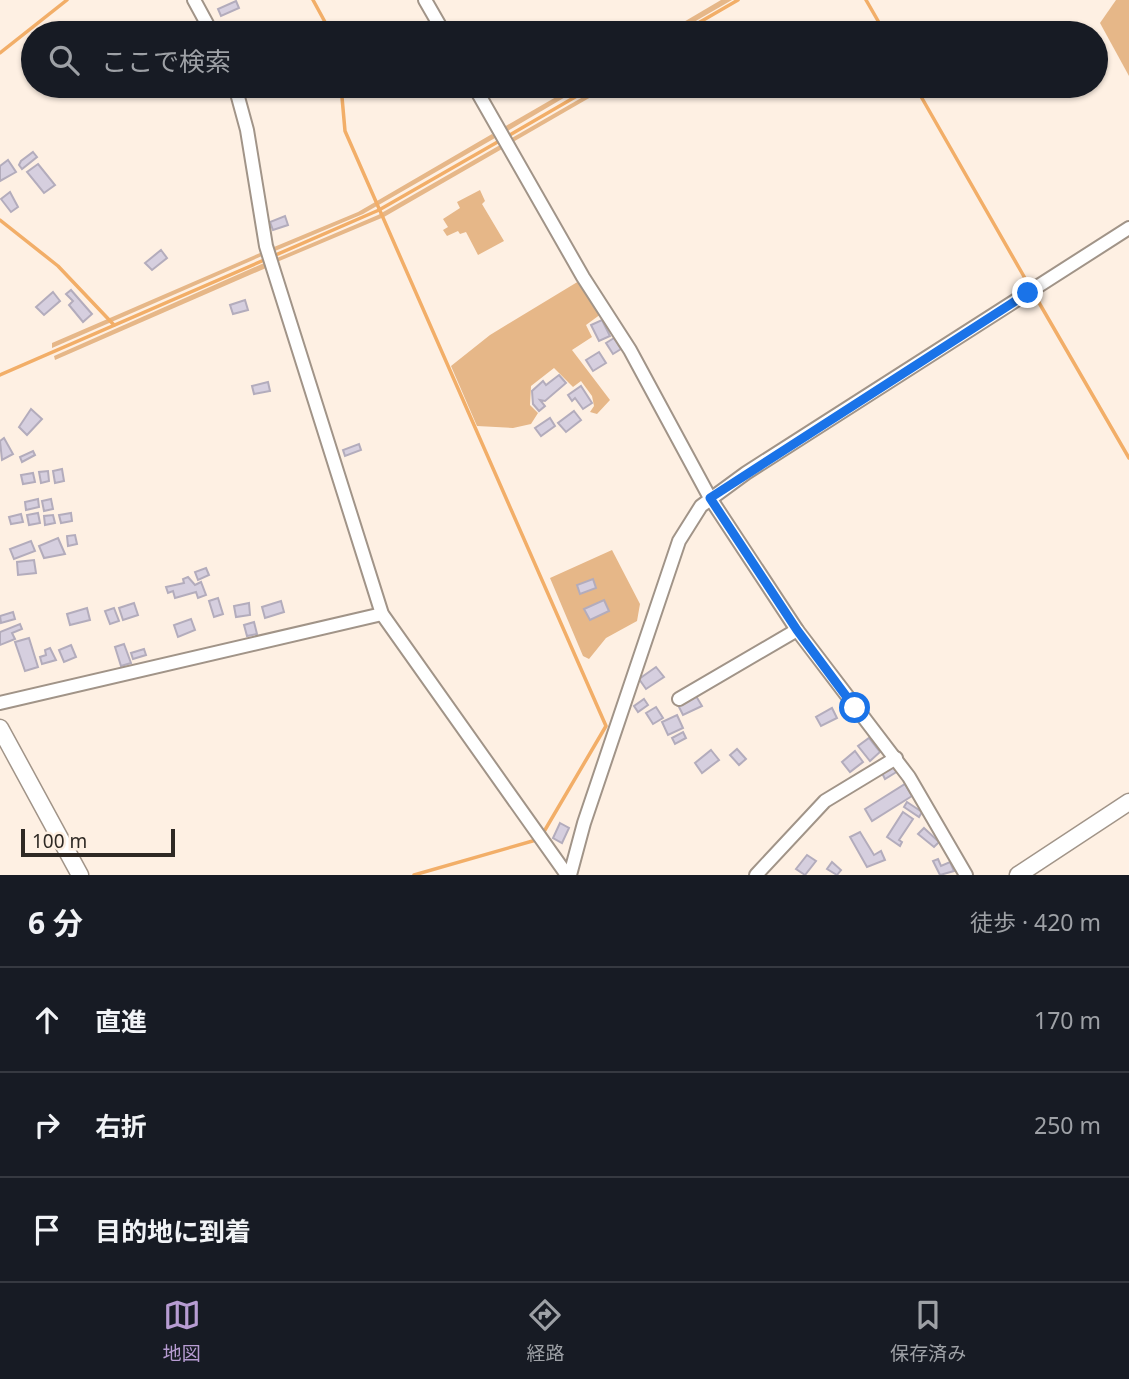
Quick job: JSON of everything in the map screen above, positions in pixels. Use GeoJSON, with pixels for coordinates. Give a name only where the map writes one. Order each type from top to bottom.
{"type":"FeatureCollection","features":[{"type":"Feature","properties":{"kind":"street"},"geometry":{"type":"LineString","coordinates":[[194,0],[205,21]]}},
{"type":"Feature","properties":{"kind":"street"},"geometry":{"type":"LineString","coordinates":[[425,0],[437,21]]}},
{"type":"Feature","properties":{"kind":"street"},"geometry":{"type":"LineString","coordinates":[[238,98],[247,130],[266,246],[382,614],[569,875]]}},
{"type":"Feature","properties":{"kind":"street"},"geometry":{"type":"LineString","coordinates":[[481,98],[583,277],[629,350],[710,498],[797,630],[895,758],[966,875]]}},
{"type":"Feature","properties":{"kind":"street"},"geometry":{"type":"LineString","coordinates":[[569,875],[679,541],[710,498],[1129,229]]}},
{"type":"Feature","properties":{"kind":"street"},"geometry":{"type":"LineString","coordinates":[[0,703],[382,614]]}},
{"type":"Feature","properties":{"kind":"street"},"geometry":{"type":"LineString","coordinates":[[679,699],[797,630]]}},
{"type":"Feature","properties":{"kind":"street"},"geometry":{"type":"LineString","coordinates":[[0,728],[80,875]]}},
{"type":"Feature","properties":{"kind":"street"},"geometry":{"type":"LineString","coordinates":[[756,875],[825,801],[895,758]]}},
{"type":"Feature","properties":{"kind":"street"},"geometry":{"type":"LineString","coordinates":[[1018,875],[1129,803]]}},
{"type":"Feature","properties":{"kind":"shaded area"},"geometry":{"type":"Polygon","coordinates":[[[721,0],[732,0],[696,21],[685,21],[721,0]]]}},
{"type":"Feature","properties":{"kind":"shaded area"},"geometry":{"type":"Polygon","coordinates":[[[1116,0],[1129,0],[1129,76],[1108,38],[1108,21],[1101,21],[1116,0]]]}},
{"type":"Feature","properties":{"kind":"shaded area"},"geometry":{"type":"Polygon","coordinates":[[[554,98],[564,98],[506,132],[504,127],[554,98]]]}},
{"type":"Feature","properties":{"kind":"shaded area"},"geometry":{"type":"Polygon","coordinates":[[[581,98],[589,98],[513,142],[510,139],[581,98]]]}},
{"type":"Feature","properties":{"kind":"shaded area"},"geometry":{"type":"Polygon","coordinates":[[[492,134],[495,138],[363,214],[275,251],[274,247],[358,212],[492,134]]]}},
{"type":"Feature","properties":{"kind":"shaded area"},"geometry":{"type":"Polygon","coordinates":[[[500,145],[502,149],[384,217],[277,262],[277,258],[378,215],[500,145]]]}},
{"type":"Feature","properties":{"kind":"shaded area"},"geometry":{"type":"Polygon","coordinates":[[[480,190],[485,201],[482,204],[504,241],[478,255],[466,232],[460,234],[458,231],[447,236],[443,230],[448,227],[443,219],[460,208],[457,202],[480,190]]]}},
{"type":"Feature","properties":{"kind":"shaded area"},"geometry":{"type":"Polygon","coordinates":[[[260,253],[262,256],[52,348],[52,343],[260,253]]]}},
{"type":"Feature","properties":{"kind":"shaded area"},"geometry":{"type":"Polygon","coordinates":[[[264,263],[266,268],[55,360],[54,356],[264,263]]]}},
{"type":"Feature","properties":{"kind":"shaded area"},"geometry":{"type":"Polygon","coordinates":[[[579,281],[601,314],[586,325],[592,337],[572,350],[610,400],[597,414],[590,412],[594,406],[592,396],[581,381],[573,387],[554,368],[531,386],[530,405],[538,413],[531,424],[513,428],[477,426],[451,366],[490,335],[579,281]]]}},
{"type":"Feature","properties":{"kind":"shaded area"},"geometry":{"type":"Polygon","coordinates":[[[612,550],[640,604],[637,621],[606,638],[589,659],[583,656],[550,578],[612,550]]]}},
{"type":"Feature","properties":{"kind":"building"},"geometry":{"type":"Polygon","coordinates":[[[236,1],[239,8],[221,16],[218,9],[236,1]]]}},
{"type":"Feature","properties":{"kind":"building"},"geometry":{"type":"Polygon","coordinates":[[[33,152],[37,157],[22,169],[19,165],[21,161],[33,152]]]}},
{"type":"Feature","properties":{"kind":"building"},"geometry":{"type":"Polygon","coordinates":[[[8,160],[16,172],[0,181],[0,166],[8,160]]]}},
{"type":"Feature","properties":{"kind":"building"},"geometry":{"type":"Polygon","coordinates":[[[38,164],[55,185],[44,193],[27,172],[38,164]]]}},
{"type":"Feature","properties":{"kind":"building"},"geometry":{"type":"Polygon","coordinates":[[[10,192],[18,207],[11,212],[1,199],[10,192]]]}},
{"type":"Feature","properties":{"kind":"building"},"geometry":{"type":"Polygon","coordinates":[[[285,216],[288,225],[273,230],[270,222],[285,216]]]}},
{"type":"Feature","properties":{"kind":"building"},"geometry":{"type":"Polygon","coordinates":[[[161,250],[167,258],[152,270],[145,263],[161,250]]]}},
{"type":"Feature","properties":{"kind":"building"},"geometry":{"type":"Polygon","coordinates":[[[71,290],[92,314],[83,322],[69,305],[73,301],[66,294],[71,290]]]}},
{"type":"Feature","properties":{"kind":"building"},"geometry":{"type":"Polygon","coordinates":[[[53,292],[60,301],[44,315],[36,307],[53,292]]]}},
{"type":"Feature","properties":{"kind":"building"},"geometry":{"type":"Polygon","coordinates":[[[245,300],[248,310],[233,314],[230,305],[245,300]]]}},
{"type":"Feature","properties":{"kind":"building"},"geometry":{"type":"Polygon","coordinates":[[[602,320],[610,336],[599,341],[591,325],[602,320]]]}},
{"type":"Feature","properties":{"kind":"building"},"geometry":{"type":"Polygon","coordinates":[[[614,338],[621,349],[613,354],[606,343],[614,338]]]}},
{"type":"Feature","properties":{"kind":"building"},"geometry":{"type":"Polygon","coordinates":[[[599,352],[606,363],[593,371],[586,360],[599,352]]]}},
{"type":"Feature","properties":{"kind":"building"},"geometry":{"type":"Polygon","coordinates":[[[559,375],[566,383],[545,401],[540,400],[545,406],[539,411],[533,404],[532,391],[543,381],[546,385],[559,375]]]}},
{"type":"Feature","properties":{"kind":"building"},"geometry":{"type":"Polygon","coordinates":[[[268,382],[270,391],[254,394],[252,386],[268,382]]]}},
{"type":"Feature","properties":{"kind":"building"},"geometry":{"type":"Polygon","coordinates":[[[581,386],[592,403],[583,409],[575,398],[572,401],[568,395],[581,386]]]}},
{"type":"Feature","properties":{"kind":"building"},"geometry":{"type":"Polygon","coordinates":[[[31,409],[42,419],[27,435],[19,427],[31,409]]]}},
{"type":"Feature","properties":{"kind":"building"},"geometry":{"type":"Polygon","coordinates":[[[574,411],[581,420],[566,432],[558,423],[574,411]]]}},
{"type":"Feature","properties":{"kind":"building"},"geometry":{"type":"Polygon","coordinates":[[[550,418],[555,426],[541,436],[535,428],[550,418]]]}},
{"type":"Feature","properties":{"kind":"building"},"geometry":{"type":"Polygon","coordinates":[[[4,438],[13,454],[2,460],[0,441],[4,438]]]}},
{"type":"Feature","properties":{"kind":"building"},"geometry":{"type":"Polygon","coordinates":[[[359,444],[361,450],[345,456],[343,450],[359,444]]]}},
{"type":"Feature","properties":{"kind":"building"},"geometry":{"type":"Polygon","coordinates":[[[33,451],[35,455],[22,462],[20,457],[33,451]]]}},
{"type":"Feature","properties":{"kind":"building"},"geometry":{"type":"Polygon","coordinates":[[[62,469],[64,481],[55,483],[53,471],[62,469]]]}},
{"type":"Feature","properties":{"kind":"building"},"geometry":{"type":"Polygon","coordinates":[[[48,471],[49,481],[41,483],[39,472],[48,471]]]}},
{"type":"Feature","properties":{"kind":"building"},"geometry":{"type":"Polygon","coordinates":[[[33,473],[35,482],[23,484],[21,475],[33,473]]]}},
{"type":"Feature","properties":{"kind":"building"},"geometry":{"type":"Polygon","coordinates":[[[38,499],[39,507],[26,510],[25,502],[38,499]]]}},
{"type":"Feature","properties":{"kind":"building"},"geometry":{"type":"Polygon","coordinates":[[[51,499],[53,509],[44,511],[42,501],[51,499]]]}},
{"type":"Feature","properties":{"kind":"building"},"geometry":{"type":"Polygon","coordinates":[[[38,513],[40,523],[29,525],[27,515],[38,513]]]}},
{"type":"Feature","properties":{"kind":"building"},"geometry":{"type":"Polygon","coordinates":[[[71,513],[72,521],[61,523],[59,515],[71,513]]]}},
{"type":"Feature","properties":{"kind":"building"},"geometry":{"type":"Polygon","coordinates":[[[21,514],[23,522],[11,524],[9,517],[21,514]]]}},
{"type":"Feature","properties":{"kind":"building"},"geometry":{"type":"Polygon","coordinates":[[[53,515],[55,523],[45,525],[44,516],[53,515]]]}},
{"type":"Feature","properties":{"kind":"building"},"geometry":{"type":"Polygon","coordinates":[[[75,535],[77,544],[68,546],[67,536],[75,535]]]}},
{"type":"Feature","properties":{"kind":"building"},"geometry":{"type":"Polygon","coordinates":[[[58,538],[65,554],[44,558],[39,546],[58,538]]]}},
{"type":"Feature","properties":{"kind":"building"},"geometry":{"type":"Polygon","coordinates":[[[31,541],[35,551],[14,559],[10,549],[31,541]]]}},
{"type":"Feature","properties":{"kind":"building"},"geometry":{"type":"Polygon","coordinates":[[[34,560],[36,573],[18,575],[17,562],[34,560]]]}},
{"type":"Feature","properties":{"kind":"building"},"geometry":{"type":"Polygon","coordinates":[[[206,568],[209,575],[198,580],[195,572],[206,568]]]}},
{"type":"Feature","properties":{"kind":"building"},"geometry":{"type":"Polygon","coordinates":[[[188,577],[195,585],[201,582],[206,595],[198,598],[196,592],[175,598],[173,591],[168,593],[166,587],[184,583],[183,579],[188,577]]]}},
{"type":"Feature","properties":{"kind":"building"},"geometry":{"type":"Polygon","coordinates":[[[593,579],[596,588],[580,594],[577,585],[593,579]]]}},
{"type":"Feature","properties":{"kind":"building"},"geometry":{"type":"Polygon","coordinates":[[[218,598],[223,614],[214,617],[209,601],[218,598]]]}},
{"type":"Feature","properties":{"kind":"building"},"geometry":{"type":"Polygon","coordinates":[[[604,600],[609,611],[590,620],[584,609],[604,600]]]}},
{"type":"Feature","properties":{"kind":"building"},"geometry":{"type":"Polygon","coordinates":[[[281,601],[284,612],[265,618],[262,607],[281,601]]]}},
{"type":"Feature","properties":{"kind":"building"},"geometry":{"type":"Polygon","coordinates":[[[134,603],[138,615],[123,620],[119,608],[134,603]]]}},
{"type":"Feature","properties":{"kind":"building"},"geometry":{"type":"Polygon","coordinates":[[[249,603],[250,615],[236,617],[234,606],[249,603]]]}},
{"type":"Feature","properties":{"kind":"building"},"geometry":{"type":"Polygon","coordinates":[[[87,608],[90,620],[70,625],[67,614],[87,608]]]}},
{"type":"Feature","properties":{"kind":"building"},"geometry":{"type":"Polygon","coordinates":[[[114,608],[119,621],[110,624],[105,611],[114,608]]]}},
{"type":"Feature","properties":{"kind":"building"},"geometry":{"type":"Polygon","coordinates":[[[13,612],[15,619],[1,623],[0,616],[13,612]]]}},
{"type":"Feature","properties":{"kind":"building"},"geometry":{"type":"Polygon","coordinates":[[[191,619],[195,630],[178,637],[174,625],[191,619]]]}},
{"type":"Feature","properties":{"kind":"building"},"geometry":{"type":"Polygon","coordinates":[[[254,622],[257,634],[247,636],[244,625],[254,622]]]}},
{"type":"Feature","properties":{"kind":"building"},"geometry":{"type":"Polygon","coordinates":[[[20,624],[22,629],[12,633],[15,639],[0,645],[0,632],[20,624]]]}},
{"type":"Feature","properties":{"kind":"building"},"geometry":{"type":"Polygon","coordinates":[[[29,638],[38,667],[25,671],[15,642],[29,638]]]}},
{"type":"Feature","properties":{"kind":"building"},"geometry":{"type":"Polygon","coordinates":[[[124,644],[131,663],[121,666],[115,647],[124,644]]]}},
{"type":"Feature","properties":{"kind":"building"},"geometry":{"type":"Polygon","coordinates":[[[71,645],[76,657],[64,662],[59,650],[71,645]]]}},
{"type":"Feature","properties":{"kind":"building"},"geometry":{"type":"Polygon","coordinates":[[[50,648],[56,660],[42,664],[40,657],[46,655],[45,650],[50,648]]]}},
{"type":"Feature","properties":{"kind":"building"},"geometry":{"type":"Polygon","coordinates":[[[144,649],[146,655],[133,659],[131,653],[144,649]]]}},
{"type":"Feature","properties":{"kind":"building"},"geometry":{"type":"Polygon","coordinates":[[[656,667],[664,677],[646,689],[639,679],[656,667]]]}},
{"type":"Feature","properties":{"kind":"building"},"geometry":{"type":"Polygon","coordinates":[[[696,696],[702,706],[683,715],[678,705],[696,696]]]}},
{"type":"Feature","properties":{"kind":"building"},"geometry":{"type":"Polygon","coordinates":[[[644,699],[648,705],[638,712],[634,706],[644,699]]]}},
{"type":"Feature","properties":{"kind":"building"},"geometry":{"type":"Polygon","coordinates":[[[656,707],[663,718],[653,724],[646,713],[656,707]]]}},
{"type":"Feature","properties":{"kind":"building"},"geometry":{"type":"Polygon","coordinates":[[[832,708],[837,718],[821,726],[816,717],[832,708]]]}},
{"type":"Feature","properties":{"kind":"building"},"geometry":{"type":"Polygon","coordinates":[[[677,715],[683,728],[668,735],[662,722],[677,715]]]}},
{"type":"Feature","properties":{"kind":"building"},"geometry":{"type":"Polygon","coordinates":[[[683,732],[686,738],[675,744],[672,738],[683,732]]]}},
{"type":"Feature","properties":{"kind":"building"},"geometry":{"type":"Polygon","coordinates":[[[869,738],[880,752],[870,761],[858,746],[869,738]]]}},
{"type":"Feature","properties":{"kind":"building"},"geometry":{"type":"Polygon","coordinates":[[[737,749],[746,759],[739,765],[730,755],[737,749]]]}},
{"type":"Feature","properties":{"kind":"building"},"geometry":{"type":"Polygon","coordinates":[[[711,750],[719,760],[702,773],[695,763],[711,750]]]}},
{"type":"Feature","properties":{"kind":"building"},"geometry":{"type":"Polygon","coordinates":[[[855,751],[863,762],[850,772],[842,762],[855,751]]]}},
{"type":"Feature","properties":{"kind":"building"},"geometry":{"type":"Polygon","coordinates":[[[894,765],[898,771],[885,779],[882,773],[894,765]]]}},
{"type":"Feature","properties":{"kind":"building"},"geometry":{"type":"Polygon","coordinates":[[[905,784],[912,796],[872,821],[865,809],[905,784]]]}},
{"type":"Feature","properties":{"kind":"building"},"geometry":{"type":"Polygon","coordinates":[[[907,802],[922,812],[919,817],[904,807],[907,802]]]}},
{"type":"Feature","properties":{"kind":"building"},"geometry":{"type":"Polygon","coordinates":[[[903,812],[913,819],[899,840],[902,842],[900,846],[887,837],[903,812]]]}},
{"type":"Feature","properties":{"kind":"building"},"geometry":{"type":"Polygon","coordinates":[[[560,823],[569,828],[562,843],[553,838],[560,823]]]}},
{"type":"Feature","properties":{"kind":"building"},"geometry":{"type":"Polygon","coordinates":[[[924,828],[939,842],[934,847],[918,834],[924,828]]]}},
{"type":"Feature","properties":{"kind":"building"},"geometry":{"type":"Polygon","coordinates":[[[860,832],[874,855],[881,851],[885,860],[867,867],[850,837],[860,832]]]}},
{"type":"Feature","properties":{"kind":"building"},"geometry":{"type":"Polygon","coordinates":[[[807,855],[816,861],[805,875],[796,869],[807,855]]]}},
{"type":"Feature","properties":{"kind":"building"},"geometry":{"type":"Polygon","coordinates":[[[938,859],[941,866],[950,862],[954,871],[940,875],[933,861],[938,859]]]}},
{"type":"Feature","properties":{"kind":"building"},"geometry":{"type":"Polygon","coordinates":[[[832,862],[841,870],[837,875],[827,869],[832,862]]]}},
{"type":"Feature","properties":{"kind":"waterway"},"geometry":{"type":"LineString","coordinates":[[40,21],[67,0]]}},
{"type":"Feature","properties":{"kind":"waterway"},"geometry":{"type":"LineString","coordinates":[[313,0],[324,21]]}},
{"type":"Feature","properties":{"kind":"waterway"},"geometry":{"type":"LineString","coordinates":[[702,21],[738,0]]}},
{"type":"Feature","properties":{"kind":"waterway"},"geometry":{"type":"LineString","coordinates":[[866,0],[878,21]]}},
{"type":"Feature","properties":{"kind":"waterway"},"geometry":{"type":"LineString","coordinates":[[0,53],[21,36]]}},
{"type":"Feature","properties":{"kind":"waterway"},"geometry":{"type":"LineString","coordinates":[[342,98],[345,131],[606,726],[542,835]]}},
{"type":"Feature","properties":{"kind":"waterway"},"geometry":{"type":"LineString","coordinates":[[508,136],[573,98]]}},
{"type":"Feature","properties":{"kind":"waterway"},"geometry":{"type":"LineString","coordinates":[[922,98],[1030,287]]}},
{"type":"Feature","properties":{"kind":"waterway"},"geometry":{"type":"LineString","coordinates":[[0,375],[379,210],[501,140]]}},
{"type":"Feature","properties":{"kind":"waterway"},"geometry":{"type":"LineString","coordinates":[[0,220],[58,266],[114,325]]}},
{"type":"Feature","properties":{"kind":"waterway"},"geometry":{"type":"LineString","coordinates":[[1034,294],[1129,458]]}},
{"type":"Feature","properties":{"kind":"waterway"},"geometry":{"type":"LineString","coordinates":[[414,875],[536,840]]}},
{"type":"Feature","properties":{"kind":"route"},"geometry":{"type":"LineString","coordinates":[[855,708],[797,630],[710,498],[1028,293]]}}]}
